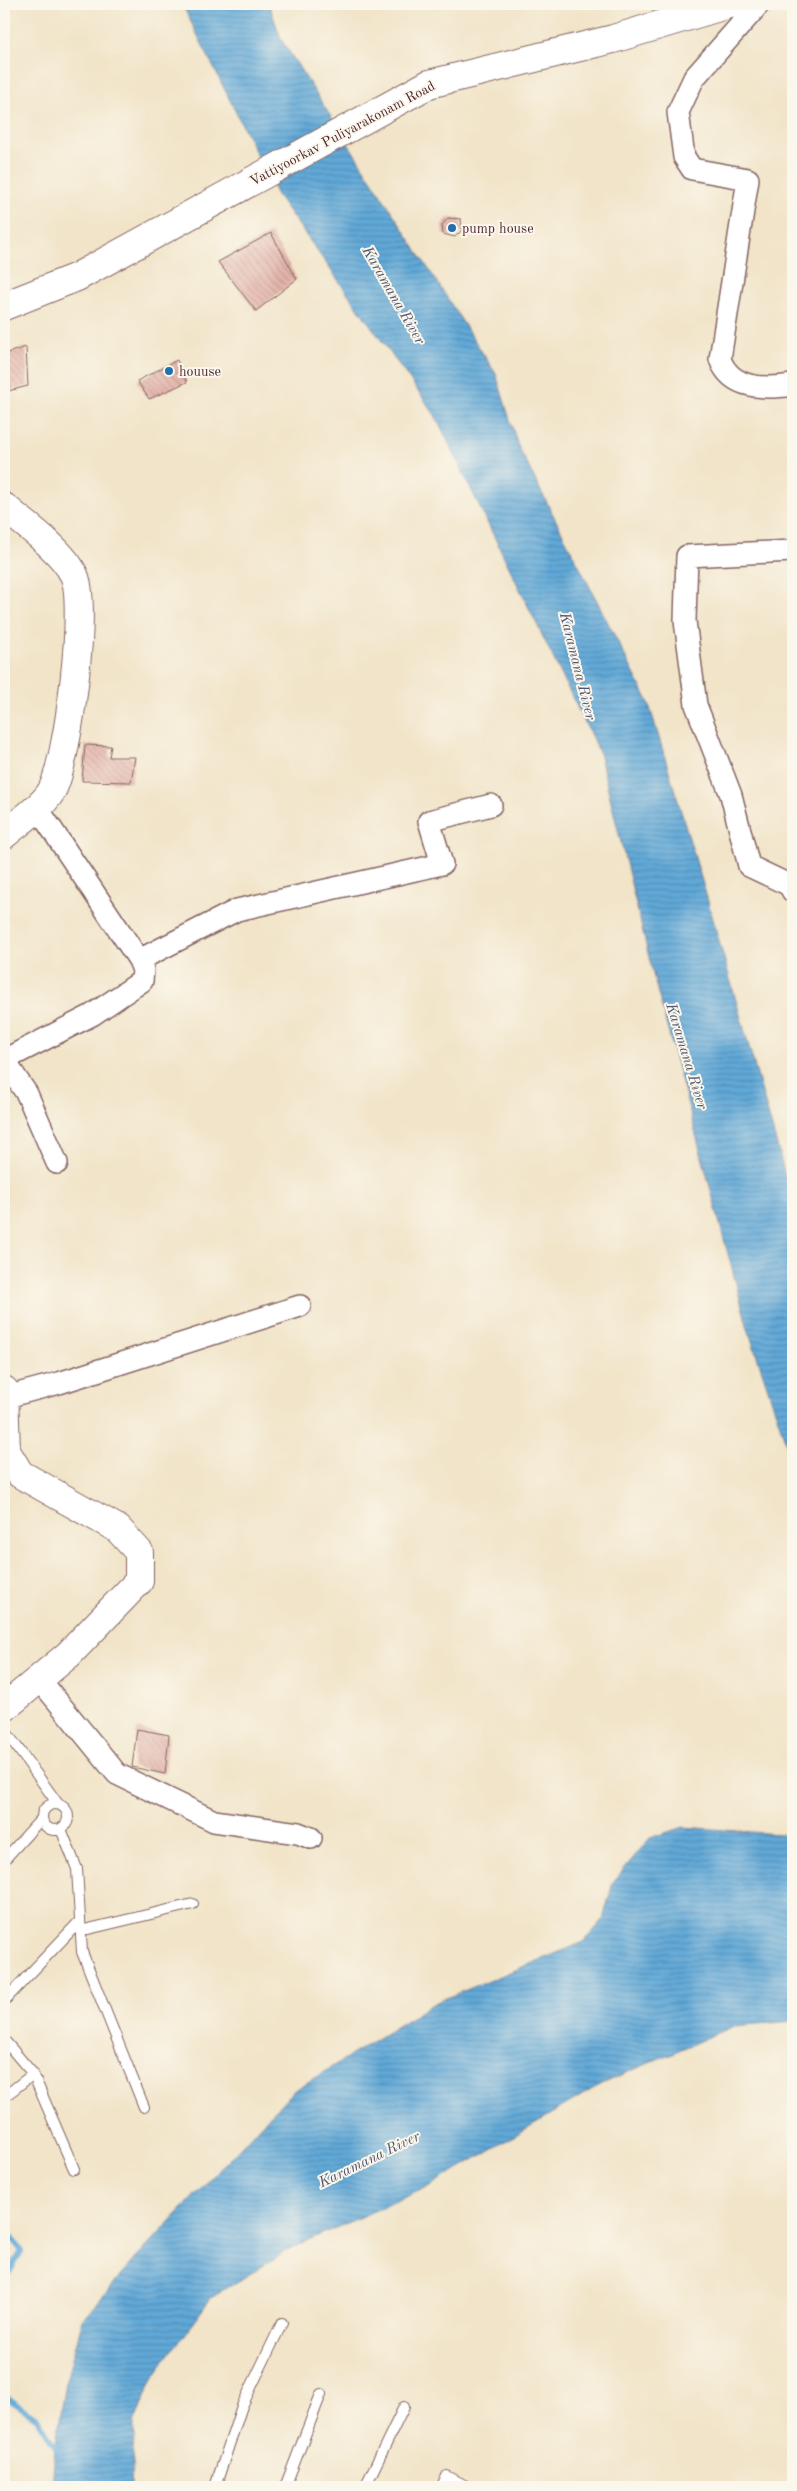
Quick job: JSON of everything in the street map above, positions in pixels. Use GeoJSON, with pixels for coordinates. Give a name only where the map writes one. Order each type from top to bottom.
{"type":"FeatureCollection","features":[{"type":"Feature","properties":{"kind":"street","name":"Vattiyoorkav Puliyarakonam Road"},"geometry":{"type":"LineString","coordinates":[[4,306],[77,277],[429,84],[613,38],[671,12],[729,4]]}},
{"type":"Feature","properties":{"kind":"street"},"geometry":{"type":"LineString","coordinates":[[759,4],[694,78],[678,112],[684,157],[692,169],[748,179],[720,359],[725,372],[736,381],[759,387],[793,385]]}},
{"type":"Feature","properties":{"kind":"street"},"geometry":{"type":"LineString","coordinates":[[4,507],[34,531],[58,554],[75,576],[78,604],[76,664],[69,727],[63,760],[51,792],[4,835]]}},
{"type":"Feature","properties":{"kind":"street"},"geometry":{"type":"LineString","coordinates":[[793,552],[687,556],[685,621],[696,705],[731,795],[749,866],[789,885],[793,892]]}},
{"type":"Feature","properties":{"kind":"street"},"geometry":{"type":"LineString","coordinates":[[139,960],[237,910],[442,864],[428,821],[491,805]]}},
{"type":"Feature","properties":{"kind":"street"},"geometry":{"type":"LineString","coordinates":[[37,806],[139,960],[143,970],[142,981],[92,1015],[4,1060],[27,1094],[57,1163]]}},
{"type":"Feature","properties":{"kind":"street"},"geometry":{"type":"LineString","coordinates":[[4,1708],[40,1680],[68,1654],[139,1581],[139,1552],[118,1529],[20,1474],[6,1452],[5,1393],[59,1383],[300,1306]]}},
{"type":"Feature","properties":{"kind":"street"},"geometry":{"type":"LineString","coordinates":[[40,1680],[117,1774],[214,1821],[298,1833],[311,1838]]}},
{"type":"Feature","properties":{"kind":"lane"},"geometry":{"type":"LineString","coordinates":[[4,1729],[58,1804],[68,1813],[67,1822],[61,1828],[48,1828],[42,1818]]}},
{"type":"Feature","properties":{"kind":"lane"},"geometry":{"type":"LineString","coordinates":[[4,1860],[42,1818],[46,1806],[58,1804]]}},
{"type":"Feature","properties":{"kind":"lane"},"geometry":{"type":"LineString","coordinates":[[61,1828],[77,1869],[82,1952],[144,2107]]}},
{"type":"Feature","properties":{"kind":"lane"},"geometry":{"type":"LineString","coordinates":[[4,2000],[80,1926],[193,1904]]}},
{"type":"Feature","properties":{"kind":"lane"},"geometry":{"type":"LineString","coordinates":[[4,2040],[33,2074],[74,2168]]}},
{"type":"Feature","properties":{"kind":"lane"},"geometry":{"type":"LineString","coordinates":[[4,2097],[33,2074]]}},
{"type":"Feature","properties":{"kind":"lane"},"geometry":{"type":"LineString","coordinates":[[215,2487],[242,2406],[282,2323]]}},
{"type":"Feature","properties":{"kind":"lane"},"geometry":{"type":"LineString","coordinates":[[285,2487],[321,2394]]}},
{"type":"Feature","properties":{"kind":"lane"},"geometry":{"type":"LineString","coordinates":[[366,2487],[404,2407]]}},
{"type":"Feature","properties":{"kind":"lane"},"geometry":{"type":"LineString","coordinates":[[442,2487],[447,2476],[468,2487]]}},
{"type":"Feature","properties":{"kind":"water","name":"Karamana River"},"geometry":{"type":"Polygon","coordinates":[[[182,4],[269,4],[281,39],[496,374],[518,446],[648,701],[705,891],[780,1156],[793,1210],[793,1464],[749,1332],[655,982],[599,752],[435,415],[277,195],[182,4]]]}},
{"type":"Feature","properties":{"kind":"water","name":"Karamana River"},"geometry":{"type":"Polygon","coordinates":[[[683,1827],[793,1835],[793,2021],[734,2026],[601,2084],[430,2186],[295,2246],[211,2298],[155,2374],[134,2423],[131,2487],[52,2487],[55,2449],[67,2377],[83,2319],[138,2256],[292,2092],[434,2003],[584,1942],[603,1920],[613,1882],[650,1838],[683,1827]]]}},
{"type":"Feature","properties":{"kind":"building","name":"pump house"},"geometry":{"type":"Polygon","coordinates":[[[448,218],[461,219],[462,230],[455,237],[443,234],[442,225],[448,218]]]}},
{"type":"Feature","properties":{"kind":"building"},"geometry":{"type":"Polygon","coordinates":[[[271,233],[297,279],[256,311],[218,262],[271,233]]]}},
{"type":"Feature","properties":{"kind":"building"},"geometry":{"type":"Polygon","coordinates":[[[26,347],[28,386],[4,392],[4,354],[26,347]]]}},
{"type":"Feature","properties":{"kind":"building","name":"houuse"},"geometry":{"type":"Polygon","coordinates":[[[177,360],[187,382],[149,399],[137,381],[177,360]]]}},
{"type":"Feature","properties":{"kind":"building"},"geometry":{"type":"Polygon","coordinates":[[[85,745],[111,746],[109,757],[135,757],[131,782],[82,781],[85,745]]]}},
{"type":"Feature","properties":{"kind":"building"},"geometry":{"type":"Polygon","coordinates":[[[137,1729],[169,1735],[165,1774],[132,1767],[137,1729]]]}},
{"type":"Feature","properties":{"kind":"waterway"},"geometry":{"type":"LineString","coordinates":[[4,2229],[22,2251],[4,2281]]}},
{"type":"Feature","properties":{"kind":"waterway"},"geometry":{"type":"LineString","coordinates":[[4,2396],[37,2418],[59,2452]]}},
{"type":"Feature","properties":{"kind":"place","name":"pump house"},"geometry":{"type":"Point","coordinates":[452,228]}},
{"type":"Feature","properties":{"kind":"place","name":"houuse"},"geometry":{"type":"Point","coordinates":[169,371]}}]}
